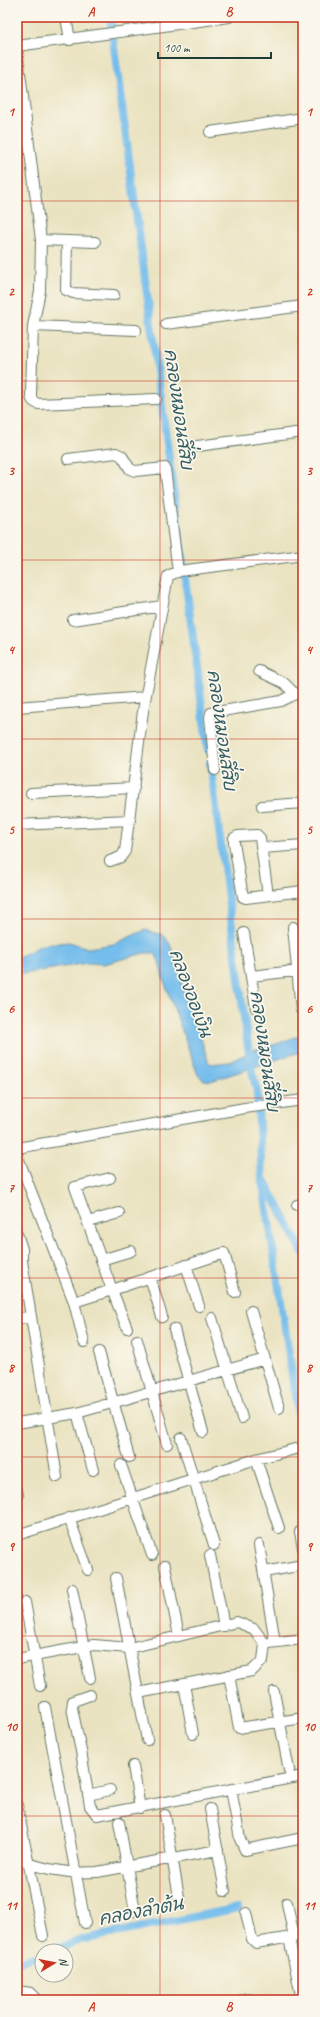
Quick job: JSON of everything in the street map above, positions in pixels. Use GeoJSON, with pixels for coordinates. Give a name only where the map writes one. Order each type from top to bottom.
{"type":"FeatureCollection","features":[{"type":"Feature","properties":{"kind":"street"},"geometry":{"type":"LineString","coordinates":[[66,17],[70,40]]}},
{"type":"Feature","properties":{"kind":"street"},"geometry":{"type":"LineString","coordinates":[[17,46],[70,40],[229,17]]}},
{"type":"Feature","properties":{"kind":"street"},"geometry":{"type":"LineString","coordinates":[[17,49],[41,240],[40,291],[33,326],[31,400],[34,403],[39,404],[156,399]]}},
{"type":"Feature","properties":{"kind":"street"},"geometry":{"type":"LineString","coordinates":[[210,132],[303,118]]}},
{"type":"Feature","properties":{"kind":"street"},"geometry":{"type":"LineString","coordinates":[[41,240],[95,242]]}},
{"type":"Feature","properties":{"kind":"street"},"geometry":{"type":"LineString","coordinates":[[67,241],[66,290],[73,293],[114,295]]}},
{"type":"Feature","properties":{"kind":"street"},"geometry":{"type":"LineString","coordinates":[[166,324],[303,306]]}},
{"type":"Feature","properties":{"kind":"street"},"geometry":{"type":"LineString","coordinates":[[33,326],[136,330]]}},
{"type":"Feature","properties":{"kind":"street"},"geometry":{"type":"LineString","coordinates":[[190,447],[303,432]]}},
{"type":"Feature","properties":{"kind":"street"},"geometry":{"type":"LineString","coordinates":[[68,459],[116,453],[122,456],[130,470],[135,471],[165,468],[178,572]]}},
{"type":"Feature","properties":{"kind":"street"},"geometry":{"type":"LineString","coordinates":[[110,861],[121,857],[125,851],[145,697],[168,576],[178,572],[196,569],[303,554]]}},
{"type":"Feature","properties":{"kind":"street"},"geometry":{"type":"LineString","coordinates":[[73,620],[162,606]]}},
{"type":"Feature","properties":{"kind":"street"},"geometry":{"type":"LineString","coordinates":[[259,671],[284,683],[299,693]]}},
{"type":"Feature","properties":{"kind":"street"},"geometry":{"type":"LineString","coordinates":[[215,770],[210,717],[211,713],[281,701],[299,693]]}},
{"type":"Feature","properties":{"kind":"street"},"geometry":{"type":"LineString","coordinates":[[17,707],[145,697]]}},
{"type":"Feature","properties":{"kind":"street"},"geometry":{"type":"LineString","coordinates":[[32,793],[134,788]]}},
{"type":"Feature","properties":{"kind":"street"},"geometry":{"type":"LineString","coordinates":[[262,806],[303,803]]}},
{"type":"Feature","properties":{"kind":"street"},"geometry":{"type":"LineString","coordinates":[[17,825],[130,820]]}},
{"type":"Feature","properties":{"kind":"street"},"geometry":{"type":"LineString","coordinates":[[268,895],[260,838],[257,834],[238,836],[234,838],[243,897],[268,895],[303,891]]}},
{"type":"Feature","properties":{"kind":"street"},"geometry":{"type":"LineString","coordinates":[[262,848],[303,845]]}},
{"type":"Feature","properties":{"kind":"street"},"geometry":{"type":"LineString","coordinates":[[293,926],[300,970],[301,1010]]}},
{"type":"Feature","properties":{"kind":"street"},"geometry":{"type":"LineString","coordinates":[[244,933],[256,1008]]}},
{"type":"Feature","properties":{"kind":"street"},"geometry":{"type":"LineString","coordinates":[[251,976],[300,970]]}},
{"type":"Feature","properties":{"kind":"street"},"geometry":{"type":"LineString","coordinates":[[17,1148],[245,1108],[303,1100]]}},
{"type":"Feature","properties":{"kind":"street"},"geometry":{"type":"LineString","coordinates":[[17,1155],[74,1302],[84,1342]]}},
{"type":"Feature","properties":{"kind":"street"},"geometry":{"type":"LineString","coordinates":[[110,1178],[75,1187],[127,1328]]}},
{"type":"Feature","properties":{"kind":"street"},"geometry":{"type":"LineString","coordinates":[[88,1222],[119,1213]]}},
{"type":"Feature","properties":{"kind":"street"},"geometry":{"type":"LineString","coordinates":[[17,1234],[22,1249],[22,1260],[57,1477]]}},
{"type":"Feature","properties":{"kind":"street"},"geometry":{"type":"LineString","coordinates":[[101,1260],[131,1251]]}},
{"type":"Feature","properties":{"kind":"street"},"geometry":{"type":"LineString","coordinates":[[74,1302],[224,1253],[235,1292]]}},
{"type":"Feature","properties":{"kind":"street"},"geometry":{"type":"LineString","coordinates":[[186,1266],[199,1306]]}},
{"type":"Feature","properties":{"kind":"street"},"geometry":{"type":"LineString","coordinates":[[150,1277],[162,1317]]}},
{"type":"Feature","properties":{"kind":"street"},"geometry":{"type":"LineString","coordinates":[[251,1311],[279,1408]]}},
{"type":"Feature","properties":{"kind":"street"},"geometry":{"type":"LineString","coordinates":[[17,1319],[31,1316]]}},
{"type":"Feature","properties":{"kind":"street"},"geometry":{"type":"LineString","coordinates":[[212,1318],[242,1418]]}},
{"type":"Feature","properties":{"kind":"street"},"geometry":{"type":"LineString","coordinates":[[174,1329],[203,1432]]}},
{"type":"Feature","properties":{"kind":"street"},"geometry":{"type":"LineString","coordinates":[[137,1340],[167,1444]]}},
{"type":"Feature","properties":{"kind":"street"},"geometry":{"type":"LineString","coordinates":[[99,1352],[129,1457]]}},
{"type":"Feature","properties":{"kind":"street"},"geometry":{"type":"LineString","coordinates":[[17,1423],[77,1413],[266,1359]]}},
{"type":"Feature","properties":{"kind":"street"},"geometry":{"type":"LineString","coordinates":[[77,1413],[93,1470]]}},
{"type":"Feature","properties":{"kind":"street"},"geometry":{"type":"LineString","coordinates":[[180,1438],[214,1545]]}},
{"type":"Feature","properties":{"kind":"street"},"geometry":{"type":"LineString","coordinates":[[17,1535],[193,1478],[291,1449],[303,1447]]}},
{"type":"Feature","properties":{"kind":"street"},"geometry":{"type":"LineString","coordinates":[[256,1459],[279,1528]]}},
{"type":"Feature","properties":{"kind":"street"},"geometry":{"type":"LineString","coordinates":[[121,1465],[152,1555]]}},
{"type":"Feature","properties":{"kind":"street"},"geometry":{"type":"LineString","coordinates":[[69,1518],[88,1570]]}},
{"type":"Feature","properties":{"kind":"street"},"geometry":{"type":"LineString","coordinates":[[300,1532],[303,1548]]}},
{"type":"Feature","properties":{"kind":"street"},"geometry":{"type":"LineString","coordinates":[[259,1545],[275,1642]]}},
{"type":"Feature","properties":{"kind":"street"},"geometry":{"type":"LineString","coordinates":[[210,1555],[224,1626]]}},
{"type":"Feature","properties":{"kind":"street"},"geometry":{"type":"LineString","coordinates":[[264,1572],[303,1565]]}},
{"type":"Feature","properties":{"kind":"street"},"geometry":{"type":"LineString","coordinates":[[165,1566],[179,1636]]}},
{"type":"Feature","properties":{"kind":"street"},"geometry":{"type":"LineString","coordinates":[[116,1578],[147,1740]]}},
{"type":"Feature","properties":{"kind":"street"},"geometry":{"type":"LineString","coordinates":[[72,1589],[90,1678]]}},
{"type":"Feature","properties":{"kind":"street"},"geometry":{"type":"LineString","coordinates":[[25,1602],[40,1686]]}},
{"type":"Feature","properties":{"kind":"street"},"geometry":{"type":"LineString","coordinates":[[17,1659],[94,1645],[129,1648],[237,1622],[254,1629],[265,1644],[263,1660],[252,1671],[138,1692]]}},
{"type":"Feature","properties":{"kind":"street"},"geometry":{"type":"LineString","coordinates":[[265,1644],[303,1639]]}},
{"type":"Feature","properties":{"kind":"street"},"geometry":{"type":"LineString","coordinates":[[229,1675],[239,1728],[303,1718]]}},
{"type":"Feature","properties":{"kind":"street"},"geometry":{"type":"LineString","coordinates":[[184,1684],[193,1734]]}},
{"type":"Feature","properties":{"kind":"street"},"geometry":{"type":"LineString","coordinates":[[274,1692],[289,1770]]}},
{"type":"Feature","properties":{"kind":"street"},"geometry":{"type":"LineString","coordinates":[[90,1695],[73,1701],[72,1708],[90,1806],[97,1815],[303,1776]]}},
{"type":"Feature","properties":{"kind":"street"},"geometry":{"type":"LineString","coordinates":[[45,1707],[85,1923]]}},
{"type":"Feature","properties":{"kind":"street"},"geometry":{"type":"LineString","coordinates":[[133,1766],[140,1808]]}},
{"type":"Feature","properties":{"kind":"street"},"geometry":{"type":"LineString","coordinates":[[231,1789],[240,1839],[245,1850],[303,1838]]}},
{"type":"Feature","properties":{"kind":"street"},"geometry":{"type":"LineString","coordinates":[[88,1795],[110,1790]]}},
{"type":"Feature","properties":{"kind":"street"},"geometry":{"type":"LineString","coordinates":[[17,1805],[43,1936]]}},
{"type":"Feature","properties":{"kind":"street"},"geometry":{"type":"LineString","coordinates":[[210,1809],[225,1891]]}},
{"type":"Feature","properties":{"kind":"street"},"geometry":{"type":"LineString","coordinates":[[164,1815],[180,1903]]}},
{"type":"Feature","properties":{"kind":"street"},"geometry":{"type":"LineString","coordinates":[[119,1822],[135,1911]]}},
{"type":"Feature","properties":{"kind":"street"},"geometry":{"type":"LineString","coordinates":[[17,1859],[46,1869],[77,1874],[97,1872],[218,1850]]}},
{"type":"Feature","properties":{"kind":"street"},"geometry":{"type":"LineString","coordinates":[[287,1903],[295,1936],[302,2000]]}},
{"type":"Feature","properties":{"kind":"street"},"geometry":{"type":"LineString","coordinates":[[246,1913],[252,1939],[259,1944],[295,1936]]}},
{"type":"Feature","properties":{"kind":"street"},"geometry":{"type":"LineString","coordinates":[[17,1991],[31,1993],[38,2000]]}},
{"type":"Feature","properties":{"kind":"street"},"geometry":{"type":"LineString","coordinates":[[241,2000],[248,1998],[252,2000]]}},
{"type":"Feature","properties":{"kind":"water"},"geometry":{"type":"Polygon","coordinates":[[[145,930],[163,935],[170,944],[195,1028],[198,1029],[208,1061],[211,1064],[229,1062],[256,1049],[277,1044],[303,1034],[303,1051],[211,1081],[204,1080],[198,1075],[155,953],[144,953],[104,964],[87,963],[17,975],[17,958],[42,945],[69,942],[88,948],[114,944],[145,930]]]}},
{"type":"Feature","properties":{"kind":"waterway","name":"คลองหมอนสี่สิบ"},"geometry":{"type":"LineString","coordinates":[[110,17],[208,750]]}},
{"type":"Feature","properties":{"kind":"waterway","name":"คลองหมอนสี่สิบ"},"geometry":{"type":"LineString","coordinates":[[210,763],[250,1061],[257,1092],[262,1176],[303,1447]]}},
{"type":"Feature","properties":{"kind":"waterway"},"geometry":{"type":"LineString","coordinates":[[264,1180],[303,1252]]}},
{"type":"Feature","properties":{"kind":"waterway","name":"คลองลำต้น"},"geometry":{"type":"LineString","coordinates":[[73,1943],[81,1940],[238,1908]]}},
{"type":"Feature","properties":{"kind":"waterway","name":"คลองลำต้น"},"geometry":{"type":"LineString","coordinates":[[17,1962],[34,1957]]}},
{"type":"Feature","properties":{"kind":"water label","name":"คลองออเงิน"},"geometry":{"type":"Point","coordinates":[191,993]}}]}
